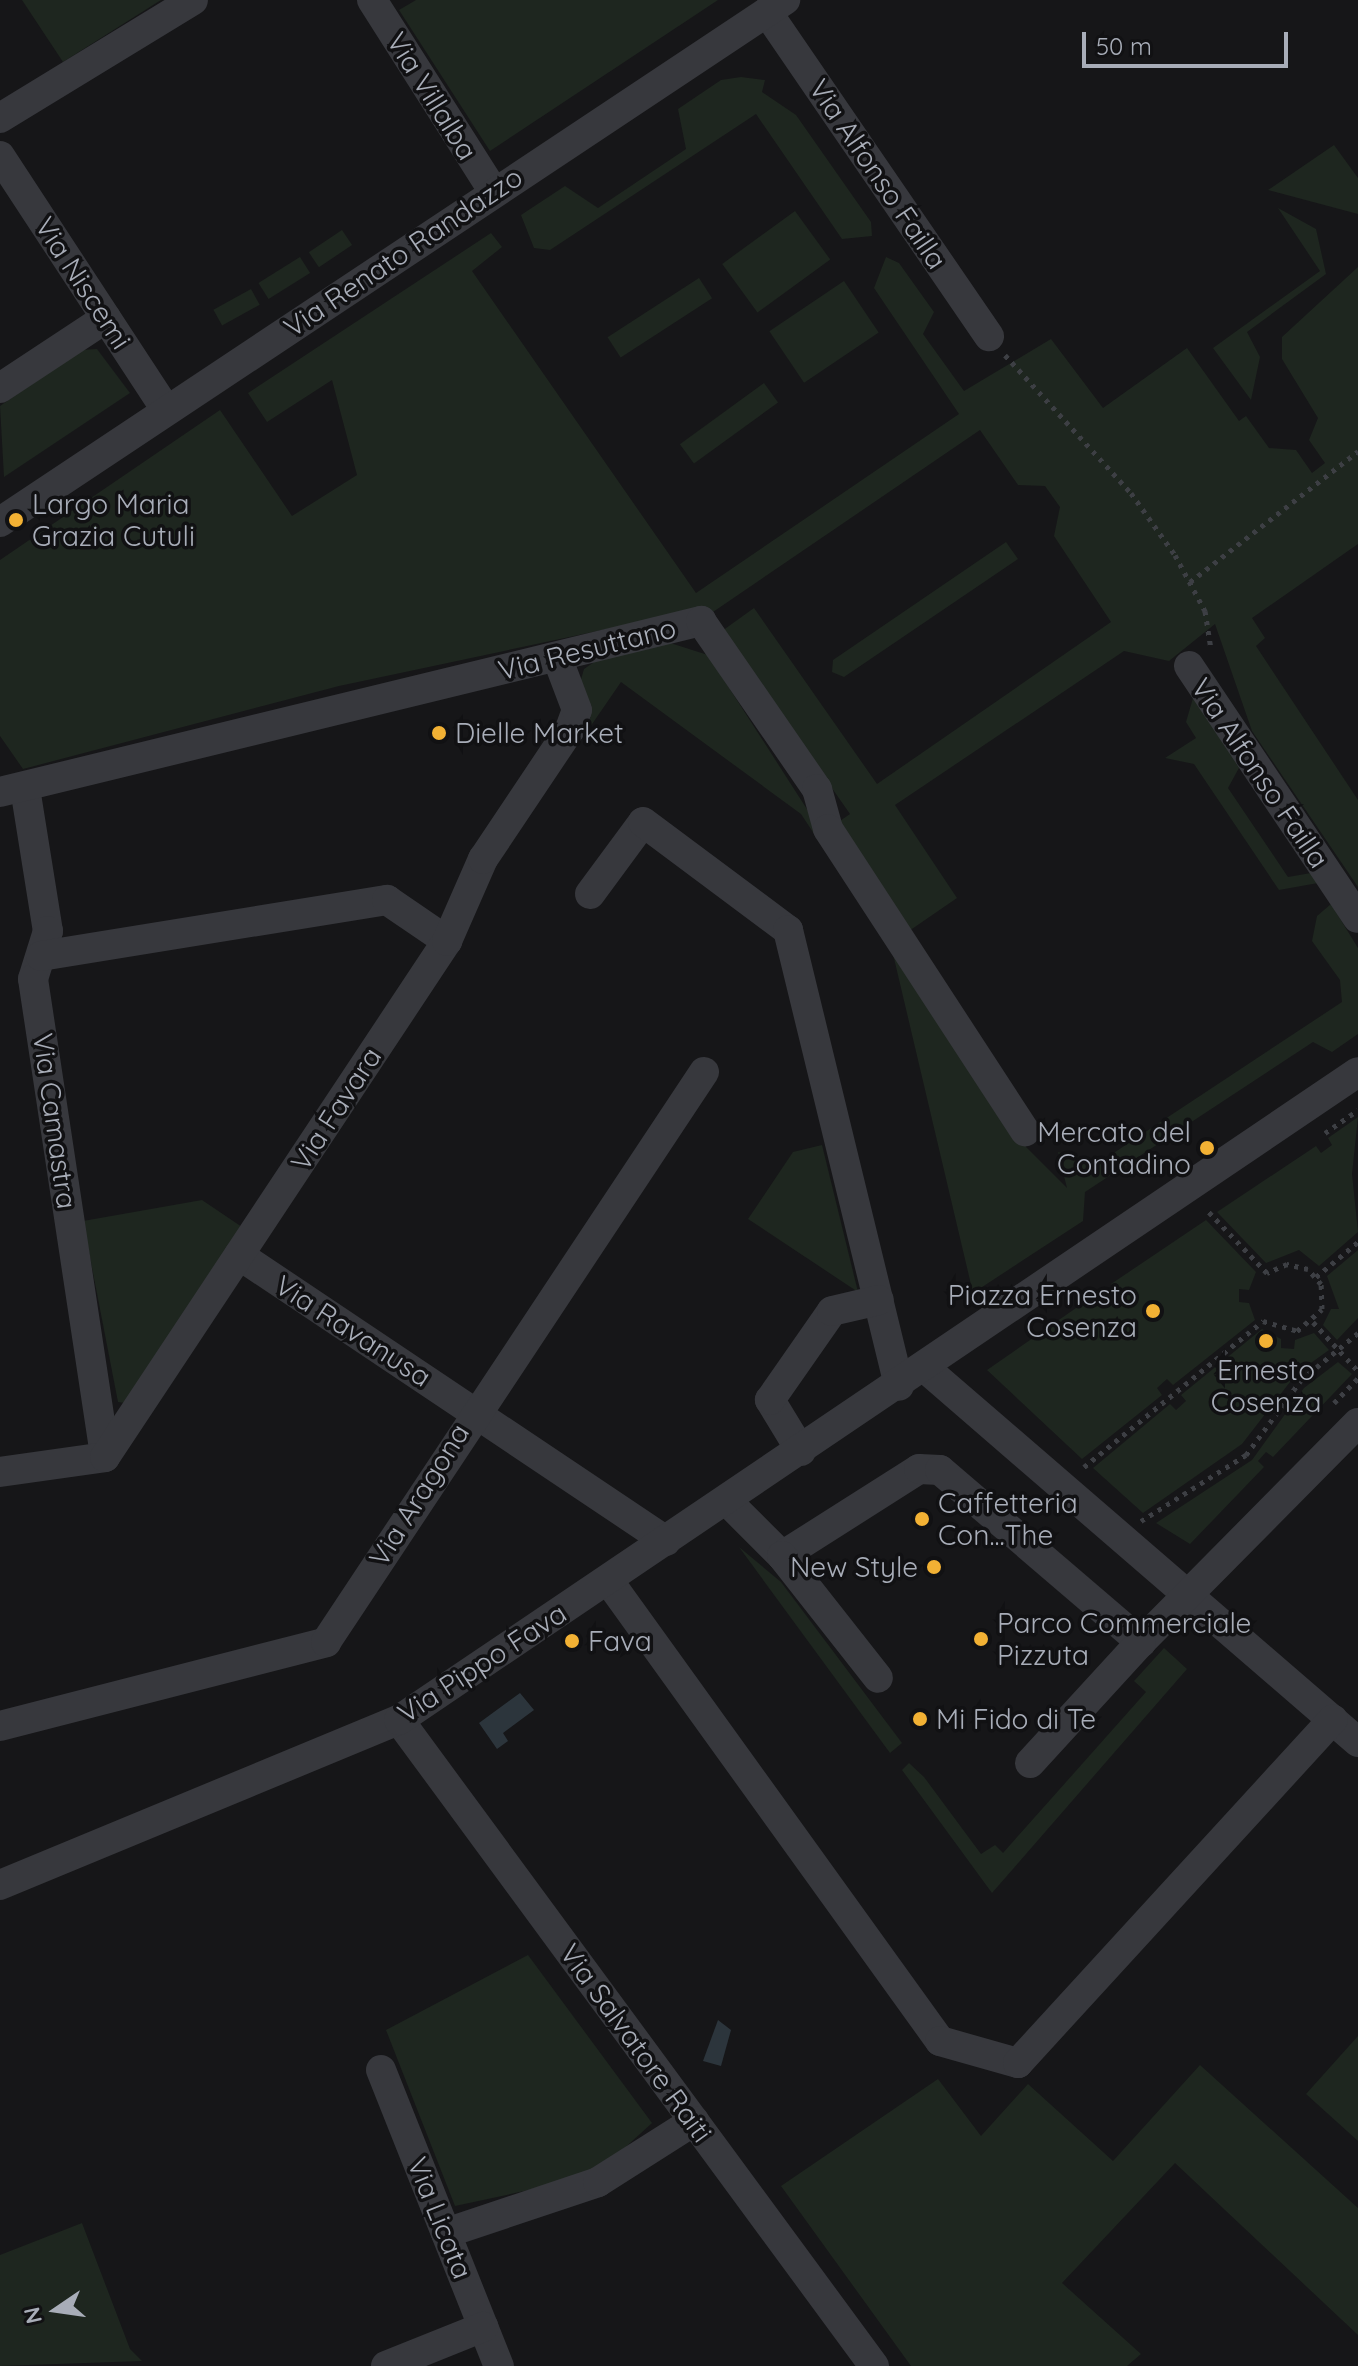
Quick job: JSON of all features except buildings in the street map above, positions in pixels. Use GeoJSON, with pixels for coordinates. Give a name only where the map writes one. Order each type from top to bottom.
{"type":"FeatureCollection","features":[{"type":"Feature","properties":{"kind":"street"},"geometry":{"type":"LineString","coordinates":[[0,118],[193,0]]}},
{"type":"Feature","properties":{"kind":"street","name":"Via Villalba"},"geometry":{"type":"LineString","coordinates":[[372,0],[493,191]]}},
{"type":"Feature","properties":{"kind":"street","name":"Via Renato Randazzo"},"geometry":{"type":"LineString","coordinates":[[12,514],[493,191],[776,6]]}},
{"type":"Feature","properties":{"kind":"street","name":"Via Alfonso Failla"},"geometry":{"type":"LineString","coordinates":[[776,6],[989,336]]}},
{"type":"Feature","properties":{"kind":"street","name":"Via Niscemi"},"geometry":{"type":"LineString","coordinates":[[0,156],[166,410]]}},
{"type":"Feature","properties":{"kind":"street"},"geometry":{"type":"LineString","coordinates":[[0,388],[106,318]]}},
{"type":"Feature","properties":{"kind":"street","name":"Via Resuttano"},"geometry":{"type":"LineString","coordinates":[[8,785],[701,621],[817,789],[828,829],[1025,1131]]}},
{"type":"Feature","properties":{"kind":"street","name":"Via Favara"},"geometry":{"type":"LineString","coordinates":[[105,1457],[447,941],[483,859],[570,729],[577,710],[557,657]]}},
{"type":"Feature","properties":{"kind":"street","name":"Via Alfonso Failla"},"geometry":{"type":"LineString","coordinates":[[1189,666],[1358,918]]}},
{"type":"Feature","properties":{"kind":"street","name":"Via Camastra"},"geometry":{"type":"LineString","coordinates":[[8,785],[48,931],[33,979],[105,1457]]}},
{"type":"Feature","properties":{"kind":"street"},"geometry":{"type":"LineString","coordinates":[[590,894],[643,822],[788,930],[899,1386]]}},
{"type":"Feature","properties":{"kind":"street"},"geometry":{"type":"LineString","coordinates":[[41,956],[387,900],[447,941]]}},
{"type":"Feature","properties":{"kind":"street","name":"Via Aragona"},"geometry":{"type":"LineString","coordinates":[[0,1726],[326,1642],[473,1410],[704,1072]]}},
{"type":"Feature","properties":{"kind":"street","name":"Via Pippo Fava"},"geometry":{"type":"LineString","coordinates":[[0,1885],[399,1720],[899,1386],[1358,1072]]}},
{"type":"Feature","properties":{"kind":"street","name":"Via Ravanusa"},"geometry":{"type":"LineString","coordinates":[[239,1255],[666,1541]]}},
{"type":"Feature","properties":{"kind":"street"},"geometry":{"type":"LineString","coordinates":[[801,1451],[770,1400],[832,1311],[879,1300]]}},
{"type":"Feature","properties":{"kind":"street"},"geometry":{"type":"LineString","coordinates":[[925,1368],[1192,1594],[1358,1742]]}},
{"type":"Feature","properties":{"kind":"street"},"geometry":{"type":"LineString","coordinates":[[1030,1763],[1141,1642],[1192,1594],[1358,1423]]}},
{"type":"Feature","properties":{"kind":"street"},"geometry":{"type":"LineString","coordinates":[[0,1472],[105,1457]]}},
{"type":"Feature","properties":{"kind":"street"},"geometry":{"type":"LineString","coordinates":[[782,1556],[919,1469],[940,1470],[1141,1642]]}},
{"type":"Feature","properties":{"kind":"street"},"geometry":{"type":"LineString","coordinates":[[727,1501],[782,1556],[878,1678]]}},
{"type":"Feature","properties":{"kind":"street"},"geometry":{"type":"LineString","coordinates":[[608,1580],[940,2041],[1018,2063],[1333,1719]]}},
{"type":"Feature","properties":{"kind":"street","name":"Via Salvatore Raiti"},"geometry":{"type":"LineString","coordinates":[[399,1720],[874,2366]]}},
{"type":"Feature","properties":{"kind":"street","name":"Via Licata"},"geometry":{"type":"LineString","coordinates":[[381,2070],[499,2366]]}},
{"type":"Feature","properties":{"kind":"street"},"geometry":{"type":"LineString","coordinates":[[446,2233],[598,2182],[694,2121]]}},
{"type":"Feature","properties":{"kind":"street"},"geometry":{"type":"LineString","coordinates":[[386,2366],[483,2327]]}},
{"type":"Feature","properties":{"kind":"path"},"geometry":{"type":"LineString","coordinates":[[989,336],[1131,493],[1190,582],[1210,637],[1208,694]]}},
{"type":"Feature","properties":{"kind":"path"},"geometry":{"type":"LineString","coordinates":[[1190,582],[1358,451]]}},
{"type":"Feature","properties":{"kind":"path"},"geometry":{"type":"LineString","coordinates":[[1321,1135],[1358,1110]]}},
{"type":"Feature","properties":{"kind":"path"},"geometry":{"type":"LineString","coordinates":[[1196,1219],[1221,1203]]}},
{"type":"Feature","properties":{"kind":"path"},"geometry":{"type":"LineString","coordinates":[[1084,1467],[1263,1321],[1288,1332],[1313,1322],[1323,1301],[1316,1277],[1298,1265],[1267,1273],[1208,1211]]}},
{"type":"Feature","properties":{"kind":"path"},"geometry":{"type":"LineString","coordinates":[[1316,1277],[1358,1242]]}},
{"type":"Feature","properties":{"kind":"path"},"geometry":{"type":"LineString","coordinates":[[1313,1322],[1358,1371]]}},
{"type":"Feature","properties":{"kind":"path"},"geometry":{"type":"LineString","coordinates":[[1141,1521],[1246,1455],[1301,1380],[1340,1351],[1358,1333]]}},
{"type":"Feature","properties":{"kind":"path"},"geometry":{"type":"LineString","coordinates":[[1073,1457],[1094,1475]]}},
{"type":"Feature","properties":{"kind":"path"},"geometry":{"type":"LineString","coordinates":[[1134,1511],[1141,1521],[1156,1530]]}},
{"type":"Feature","properties":{"kind":"shaded area"},"geometry":{"type":"Polygon","coordinates":[[[22,0],[161,0],[63,62],[22,0]]]}},
{"type":"Feature","properties":{"kind":"shaded area"},"geometry":{"type":"Polygon","coordinates":[[[416,0],[718,0],[490,151],[399,10],[416,0]]]}},
{"type":"Feature","properties":{"kind":"shaded area"},"geometry":{"type":"Polygon","coordinates":[[[741,77],[765,80],[762,92],[796,115],[871,222],[872,236],[842,239],[756,114],[550,250],[534,248],[521,215],[565,186],[598,208],[686,149],[678,109],[721,80],[741,77]]]}},
{"type":"Feature","properties":{"kind":"shaded area"},"geometry":{"type":"Polygon","coordinates":[[[1334,145],[1358,178],[1358,214],[1268,190],[1334,145]]]}},
{"type":"Feature","properties":{"kind":"shaded area"},"geometry":{"type":"Polygon","coordinates":[[[1278,208],[1316,229],[1326,274],[1247,332],[1260,357],[1251,400],[1213,348],[1320,271],[1278,208]]]}},
{"type":"Feature","properties":{"kind":"shaded area"},"geometry":{"type":"Polygon","coordinates":[[[795,211],[830,260],[757,312],[722,264],[795,211]]]}},
{"type":"Feature","properties":{"kind":"shaded area"},"geometry":{"type":"Polygon","coordinates":[[[342,230],[352,245],[319,267],[309,252],[342,230]]]}},
{"type":"Feature","properties":{"kind":"shaded area"},"geometry":{"type":"Polygon","coordinates":[[[491,233],[502,247],[472,271],[696,593],[959,414],[874,288],[886,257],[899,263],[934,312],[923,334],[964,391],[1051,339],[1103,408],[1187,348],[1239,421],[1246,416],[1269,448],[1296,450],[1312,473],[1325,463],[1309,440],[1318,418],[1282,359],[1282,337],[1358,267],[1358,544],[1252,618],[1265,638],[1256,646],[1358,800],[1358,887],[1252,731],[1215,624],[1169,661],[1124,651],[895,805],[957,898],[909,931],[837,823],[850,814],[722,631],[754,608],[877,784],[1111,622],[1054,536],[1060,507],[1045,486],[1018,485],[980,430],[710,614],[706,608],[339,686],[23,769],[0,736],[0,560],[220,410],[292,516],[357,475],[332,380],[267,422],[248,393],[491,233]]]}},
{"type":"Feature","properties":{"kind":"shaded area"},"geometry":{"type":"Polygon","coordinates":[[[300,257],[310,273],[269,299],[258,283],[300,257]]]}},
{"type":"Feature","properties":{"kind":"shaded area"},"geometry":{"type":"Polygon","coordinates":[[[699,278],[712,298],[621,357],[608,337],[699,278]]]}},
{"type":"Feature","properties":{"kind":"shaded area"},"geometry":{"type":"Polygon","coordinates":[[[844,281],[879,332],[804,383],[769,331],[844,281]]]}},
{"type":"Feature","properties":{"kind":"shaded area"},"geometry":{"type":"Polygon","coordinates":[[[251,289],[260,305],[222,326],[213,310],[251,289]]]}},
{"type":"Feature","properties":{"kind":"shaded area"},"geometry":{"type":"Polygon","coordinates":[[[97,349],[130,393],[4,477],[0,406],[82,350],[97,349]]]}},
{"type":"Feature","properties":{"kind":"shaded area"},"geometry":{"type":"Polygon","coordinates":[[[764,383],[778,402],[694,464],[680,444],[764,383]]]}},
{"type":"Feature","properties":{"kind":"shaded area"},"geometry":{"type":"Polygon","coordinates":[[[1006,542],[1018,559],[844,677],[832,672],[833,660],[1006,542]]]}},
{"type":"Feature","properties":{"kind":"shaded area"},"geometry":{"type":"Polygon","coordinates":[[[667,642],[708,655],[1020,1141],[1067,1188],[1058,1152],[1100,1162],[1342,1002],[1340,980],[1312,941],[1317,916],[1331,904],[1358,948],[1358,1034],[1332,1052],[1313,1042],[1085,1192],[1083,1221],[973,1293],[893,954],[801,814],[621,682],[588,730],[592,707],[580,683],[584,669],[600,658],[667,642]]]}},
{"type":"Feature","properties":{"kind":"shaded area"},"geometry":{"type":"Polygon","coordinates":[[[1193,698],[1240,766],[1228,788],[1288,877],[1311,873],[1318,883],[1279,890],[1194,764],[1165,758],[1196,738],[1186,722],[1193,698]]]}},
{"type":"Feature","properties":{"kind":"shaded area"},"geometry":{"type":"Polygon","coordinates":[[[1358,1117],[1352,1174],[1358,1232],[1319,1266],[1299,1250],[1266,1263],[1217,1212],[1316,1146],[1321,1153],[1332,1145],[1328,1138],[1358,1117]]]}},
{"type":"Feature","properties":{"kind":"shaded area"},"geometry":{"type":"Polygon","coordinates":[[[822,1145],[858,1292],[748,1219],[793,1152],[822,1145]]]}},
{"type":"Feature","properties":{"kind":"shaded area"},"geometry":{"type":"Polygon","coordinates":[[[202,1200],[242,1227],[125,1403],[118,1402],[83,1221],[202,1200]]]}},
{"type":"Feature","properties":{"kind":"shaded area"},"geometry":{"type":"Polygon","coordinates":[[[1206,1220],[1256,1272],[1249,1290],[1239,1289],[1239,1302],[1249,1303],[1255,1320],[1173,1385],[1167,1379],[1157,1388],[1162,1395],[1082,1459],[987,1370],[1099,1292],[1105,1299],[1116,1290],[1111,1284],[1206,1220]]]}},
{"type":"Feature","properties":{"kind":"shaded area"},"geometry":{"type":"Polygon","coordinates":[[[1358,1250],[1358,1318],[1337,1340],[1323,1325],[1331,1309],[1339,1309],[1327,1276],[1358,1250]]]}},
{"type":"Feature","properties":{"kind":"shaded area"},"geometry":{"type":"Polygon","coordinates":[[[1262,1329],[1281,1339],[1281,1348],[1294,1349],[1295,1340],[1314,1333],[1329,1350],[1297,1373],[1242,1444],[1143,1513],[1093,1468],[1170,1404],[1176,1410],[1186,1401],[1181,1395],[1262,1329]]]}},
{"type":"Feature","properties":{"kind":"shaded area"},"geometry":{"type":"Polygon","coordinates":[[[1338,1362],[1352,1374],[1273,1457],[1266,1452],[1258,1461],[1264,1467],[1190,1544],[1156,1523],[1252,1460],[1304,1388],[1338,1362]]]}},
{"type":"Feature","properties":{"kind":"shaded area"},"geometry":{"type":"Polygon","coordinates":[[[739,1547],[781,1582],[902,1743],[890,1753],[739,1547]]]}},
{"type":"Feature","properties":{"kind":"shaded area"},"geometry":{"type":"Polygon","coordinates":[[[1164,1648],[1187,1669],[992,1893],[902,1770],[909,1763],[924,1777],[981,1854],[995,1845],[1003,1853],[1146,1692],[1134,1681],[1164,1648]]]}},
{"type":"Feature","properties":{"kind":"shaded area"},"geometry":{"type":"Polygon","coordinates":[[[520,1693],[534,1710],[503,1733],[508,1741],[497,1749],[479,1723],[520,1693]]]}},
{"type":"Feature","properties":{"kind":"shaded area"},"geometry":{"type":"Polygon","coordinates":[[[528,1955],[652,2123],[594,2176],[455,2206],[386,2030],[528,1955]]]}},
{"type":"Feature","properties":{"kind":"shaded area"},"geometry":{"type":"Polygon","coordinates":[[[718,2020],[731,2030],[721,2066],[703,2061],[718,2020]]]}},
{"type":"Feature","properties":{"kind":"shaded area"},"geometry":{"type":"Polygon","coordinates":[[[1358,2036],[1358,2141],[1306,2094],[1358,2036]]]}},
{"type":"Feature","properties":{"kind":"shaded area"},"geometry":{"type":"Polygon","coordinates":[[[1200,2065],[1358,2208],[1358,2335],[1175,2163],[1062,2283],[1141,2354],[1127,2366],[911,2366],[781,2186],[938,2079],[981,2136],[1028,2084],[1113,2161],[1200,2065]]]}},
{"type":"Feature","properties":{"kind":"shaded area"},"geometry":{"type":"Polygon","coordinates":[[[82,2223],[130,2349],[142,2361],[0,2366],[0,2255],[82,2223]]]}},
{"type":"Feature","properties":{"kind":"place","name":"Largo Maria Grazia Cutuli"},"geometry":{"type":"Point","coordinates":[16,520]}},
{"type":"Feature","properties":{"kind":"place","name":"Dielle Market"},"geometry":{"type":"Point","coordinates":[439,733]}},
{"type":"Feature","properties":{"kind":"place","name":"Mercato del Contadino"},"geometry":{"type":"Point","coordinates":[1207,1148]}},
{"type":"Feature","properties":{"kind":"place","name":"Piazza Ernesto Cosenza"},"geometry":{"type":"Point","coordinates":[1153,1311]}},
{"type":"Feature","properties":{"kind":"place","name":"Ernesto Cosenza"},"geometry":{"type":"Point","coordinates":[1266,1341]}},
{"type":"Feature","properties":{"kind":"place","name":"Caffetteria Con...The"},"geometry":{"type":"Point","coordinates":[922,1519]}},
{"type":"Feature","properties":{"kind":"place","name":"New Style"},"geometry":{"type":"Point","coordinates":[934,1567]}},
{"type":"Feature","properties":{"kind":"place","name":"Parco Commerciale Pizzuta"},"geometry":{"type":"Point","coordinates":[981,1639]}},
{"type":"Feature","properties":{"kind":"place","name":"Fava"},"geometry":{"type":"Point","coordinates":[572,1641]}},
{"type":"Feature","properties":{"kind":"place","name":"Mi Fido di Te"},"geometry":{"type":"Point","coordinates":[920,1719]}}]}
